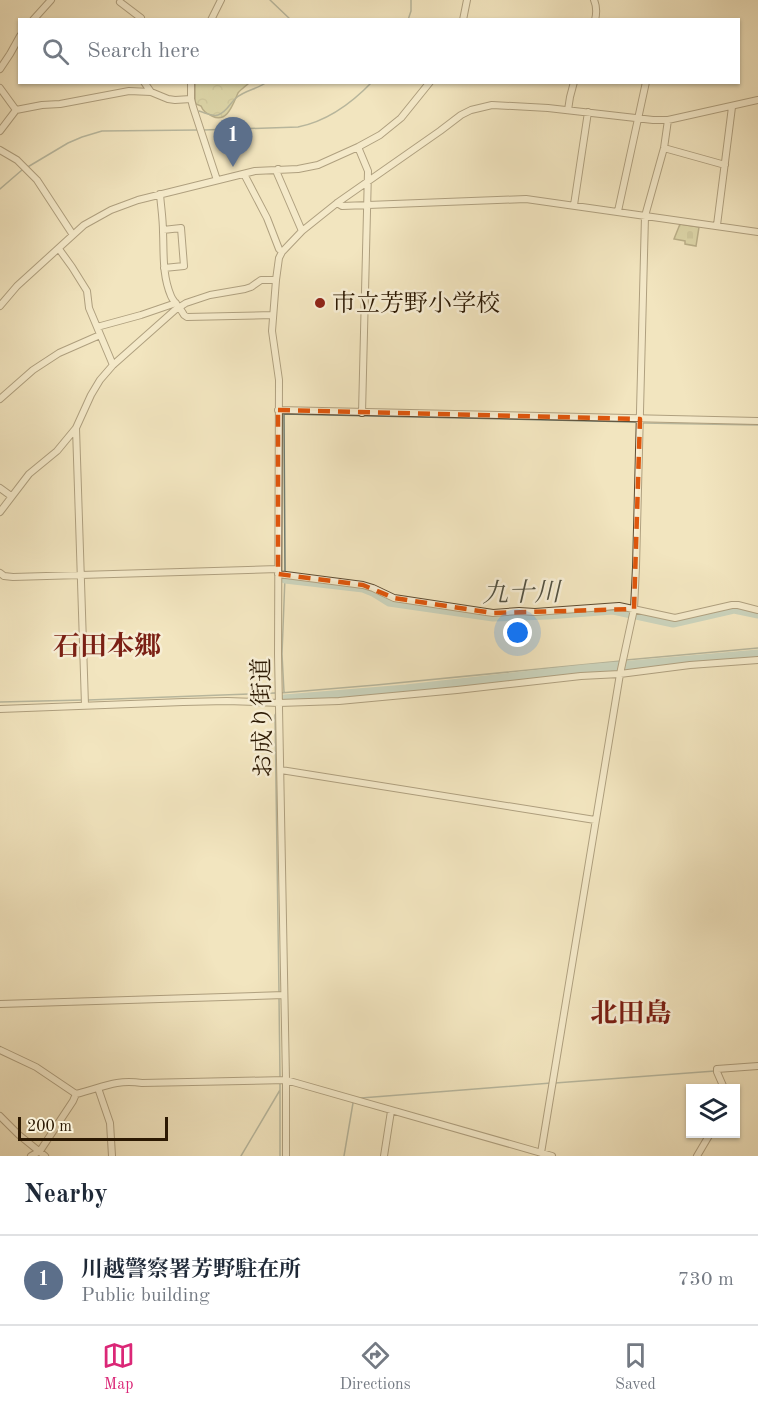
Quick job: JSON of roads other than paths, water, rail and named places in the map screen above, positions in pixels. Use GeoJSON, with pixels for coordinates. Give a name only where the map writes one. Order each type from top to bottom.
{"type":"FeatureCollection","features":[{"type":"Feature","properties":{"kind":"street"},"geometry":{"type":"LineString","coordinates":[[35,18],[51,0]]}},
{"type":"Feature","properties":{"kind":"street"},"geometry":{"type":"LineString","coordinates":[[212,18],[221,0]]}},
{"type":"Feature","properties":{"kind":"street"},"geometry":{"type":"LineString","coordinates":[[463,18],[467,0]]}},
{"type":"Feature","properties":{"kind":"street"},"geometry":{"type":"LineString","coordinates":[[594,0],[597,13],[596,18]]}},
{"type":"Feature","properties":{"kind":"street"},"geometry":{"type":"LineString","coordinates":[[120,2],[141,18]]}},
{"type":"Feature","properties":{"kind":"street"},"geometry":{"type":"LineString","coordinates":[[0,69],[18,40]]}},
{"type":"Feature","properties":{"kind":"street"},"geometry":{"type":"LineString","coordinates":[[145,84],[151,92]]}},
{"type":"Feature","properties":{"kind":"street"},"geometry":{"type":"LineString","coordinates":[[191,84],[191,99],[198,125],[217,180]]}},
{"type":"Feature","properties":{"kind":"street"},"geometry":{"type":"LineString","coordinates":[[0,306],[17,286],[84,225],[111,210],[160,194],[255,171],[311,167],[380,135],[401,118],[428,84]]}},
{"type":"Feature","properties":{"kind":"street"},"geometry":{"type":"LineString","coordinates":[[568,110],[573,84]]}},
{"type":"Feature","properties":{"kind":"street"},"geometry":{"type":"LineString","coordinates":[[618,211],[646,84]]}},
{"type":"Feature","properties":{"kind":"street"},"geometry":{"type":"LineString","coordinates":[[0,88],[16,110]]}},
{"type":"Feature","properties":{"kind":"street"},"geometry":{"type":"LineString","coordinates":[[0,131],[16,110],[42,105],[60,104],[129,91],[151,92],[175,100],[191,99]]}},
{"type":"Feature","properties":{"kind":"street"},"geometry":{"type":"LineString","coordinates":[[244,174],[282,252],[302,231],[337,203],[471,110],[492,105],[668,120],[758,100]]}},
{"type":"Feature","properties":{"kind":"street"},"geometry":{"type":"LineString","coordinates":[[717,225],[732,107]]}},
{"type":"Feature","properties":{"kind":"street"},"geometry":{"type":"LineString","coordinates":[[574,205],[588,112]]}},
{"type":"Feature","properties":{"kind":"street"},"geometry":{"type":"LineString","coordinates":[[541,1153],[595,820],[620,674],[634,609],[645,216],[664,148],[668,120]]}},
{"type":"Feature","properties":{"kind":"street"},"geometry":{"type":"LineString","coordinates":[[358,147],[366,165],[368,182],[362,413]]}},
{"type":"Feature","properties":{"kind":"street"},"geometry":{"type":"LineString","coordinates":[[664,148],[725,165]]}},
{"type":"Feature","properties":{"kind":"street"},"geometry":{"type":"LineString","coordinates":[[0,150],[17,160],[37,180],[73,235]]}},
{"type":"Feature","properties":{"kind":"street"},"geometry":{"type":"LineString","coordinates":[[278,169],[302,231]]}},
{"type":"Feature","properties":{"kind":"street"},"geometry":{"type":"LineString","coordinates":[[160,194],[164,230],[164,268],[171,296],[183,315],[187,317],[273,315]]}},
{"type":"Feature","properties":{"kind":"street"},"geometry":{"type":"LineString","coordinates":[[337,203],[342,206],[519,198],[758,232]]}},
{"type":"Feature","properties":{"kind":"street"},"geometry":{"type":"LineString","coordinates":[[164,230],[181,228],[184,266],[164,268]]}},
{"type":"Feature","properties":{"kind":"street"},"geometry":{"type":"LineString","coordinates":[[59,249],[87,291],[89,308],[112,364]]}},
{"type":"Feature","properties":{"kind":"street","name":"お成り街道"},"geometry":{"type":"LineString","coordinates":[[282,252],[277,268],[272,331],[279,380],[280,995],[286,1080],[286,1156]]}},
{"type":"Feature","properties":{"kind":"street"},"geometry":{"type":"LineString","coordinates":[[97,327],[210,295],[245,290],[261,280],[276,280]]}},
{"type":"Feature","properties":{"kind":"street"},"geometry":{"type":"LineString","coordinates":[[0,512],[29,474],[57,451],[76,428],[91,395],[112,364],[178,305]]}},
{"type":"Feature","properties":{"kind":"street"},"geometry":{"type":"LineString","coordinates":[[0,399],[39,366],[59,353],[100,335]]}},
{"type":"Feature","properties":{"kind":"street"},"geometry":{"type":"LineString","coordinates":[[278,410],[758,422]]}},
{"type":"Feature","properties":{"kind":"street"},"geometry":{"type":"LineString","coordinates":[[76,428],[75,456],[85,705]]}},
{"type":"Feature","properties":{"kind":"street"},"geometry":{"type":"LineString","coordinates":[[0,488],[11,496]]}},
{"type":"Feature","properties":{"kind":"street"},"geometry":{"type":"LineString","coordinates":[[0,573],[13,577],[278,571],[363,585],[394,598],[494,614],[619,606],[675,618],[732,605],[758,610]]}},
{"type":"Feature","properties":{"kind":"street"},"geometry":{"type":"LineString","coordinates":[[0,709],[227,701],[279,703],[378,698],[758,660]]}},
{"type":"Feature","properties":{"kind":"street"},"geometry":{"type":"LineString","coordinates":[[281,770],[595,820]]}},
{"type":"Feature","properties":{"kind":"street"},"geometry":{"type":"LineString","coordinates":[[0,1004],[280,995]]}},
{"type":"Feature","properties":{"kind":"street"},"geometry":{"type":"LineString","coordinates":[[0,1050],[36,1067],[76,1094],[111,1083],[122,1082],[286,1080],[526,1153],[552,1156]]}},
{"type":"Feature","properties":{"kind":"street"},"geometry":{"type":"LineString","coordinates":[[722,1084],[717,1070],[758,1066]]}},
{"type":"Feature","properties":{"kind":"street"},"geometry":{"type":"LineString","coordinates":[[98,1088],[110,1123],[112,1156]]}},
{"type":"Feature","properties":{"kind":"street"},"geometry":{"type":"LineString","coordinates":[[31,1156],[42,1154],[76,1094]]}},
{"type":"Feature","properties":{"kind":"street"},"geometry":{"type":"LineString","coordinates":[[384,1156],[391,1111]]}},
{"type":"Feature","properties":{"kind":"street"},"geometry":{"type":"LineString","coordinates":[[0,1116],[42,1154]]}},
{"type":"Feature","properties":{"kind":"street"},"geometry":{"type":"LineString","coordinates":[[697,1156],[708,1138]]}},
{"type":"Feature","properties":{"kind":"waterway"},"geometry":{"type":"LineString","coordinates":[[270,0],[289,18]]}},
{"type":"Feature","properties":{"kind":"waterway"},"geometry":{"type":"LineString","coordinates":[[409,18],[411,0]]}},
{"type":"Feature","properties":{"kind":"waterway"},"geometry":{"type":"LineString","coordinates":[[199,111],[218,115],[224,112],[240,95],[264,84]]}},
{"type":"Feature","properties":{"kind":"waterway"},"geometry":{"type":"LineString","coordinates":[[203,130],[298,127],[309,124],[329,116],[370,84]]}},
{"type":"Feature","properties":{"kind":"waterway"},"geometry":{"type":"LineString","coordinates":[[26,168],[68,143],[102,131],[198,130]]}},
{"type":"Feature","properties":{"kind":"waterway"},"geometry":{"type":"LineString","coordinates":[[0,189],[22,170]]}},
{"type":"Feature","properties":{"kind":"waterway"},"geometry":{"type":"LineString","coordinates":[[285,572],[284,414],[637,422]]}},
{"type":"Feature","properties":{"kind":"waterway"},"geometry":{"type":"LineString","coordinates":[[642,423],[758,425]]}},
{"type":"Feature","properties":{"kind":"waterway"},"geometry":{"type":"LineString","coordinates":[[284,692],[282,654],[285,577]]}},
{"type":"Feature","properties":{"kind":"waterway","name":"九十川"},"geometry":{"type":"LineString","coordinates":[[285,579],[363,588],[389,602],[493,617],[613,610],[673,623],[734,609],[758,614]]}},
{"type":"Feature","properties":{"kind":"waterway"},"geometry":{"type":"LineString","coordinates":[[626,660],[758,648]]}},
{"type":"Feature","properties":{"kind":"waterway"},"geometry":{"type":"LineString","coordinates":[[284,699],[758,654]]}},
{"type":"Feature","properties":{"kind":"waterway"},"geometry":{"type":"LineString","coordinates":[[280,693],[621,661]]}},
{"type":"Feature","properties":{"kind":"waterway"},"geometry":{"type":"LineString","coordinates":[[88,700],[275,693]]}},
{"type":"Feature","properties":{"kind":"waterway"},"geometry":{"type":"LineString","coordinates":[[0,702],[83,700]]}},
{"type":"Feature","properties":{"kind":"waterway"},"geometry":{"type":"LineString","coordinates":[[277,711],[275,715],[279,993]]}},
{"type":"Feature","properties":{"kind":"waterway"},"geometry":{"type":"LineString","coordinates":[[279,998],[280,1077]]}},
{"type":"Feature","properties":{"kind":"waterway"},"geometry":{"type":"LineString","coordinates":[[555,1083],[715,1071]]}},
{"type":"Feature","properties":{"kind":"waterway"},"geometry":{"type":"LineString","coordinates":[[280,1082],[280,1156]]}},
{"type":"Feature","properties":{"kind":"waterway"},"geometry":{"type":"LineString","coordinates":[[361,1098],[551,1083]]}},
{"type":"Feature","properties":{"kind":"waterway"},"geometry":{"type":"LineString","coordinates":[[241,1156],[280,1090]]}},
{"type":"Feature","properties":{"kind":"waterway"},"geometry":{"type":"LineString","coordinates":[[344,1156],[354,1102]]}},
{"type":"Feature","properties":{"kind":"place","name":"川越警察署芳野駐在所"},"geometry":{"type":"Point","coordinates":[233,167]}},
{"type":"Feature","properties":{"kind":"place","name":"市立芳野小学校"},"geometry":{"type":"Point","coordinates":[320,303]}},
{"type":"Feature","properties":{"kind":"district","name":"石田本郷"},"geometry":{"type":"Point","coordinates":[107,646]}},
{"type":"Feature","properties":{"kind":"district","name":"北田島"},"geometry":{"type":"Point","coordinates":[631,1013]}}]}
